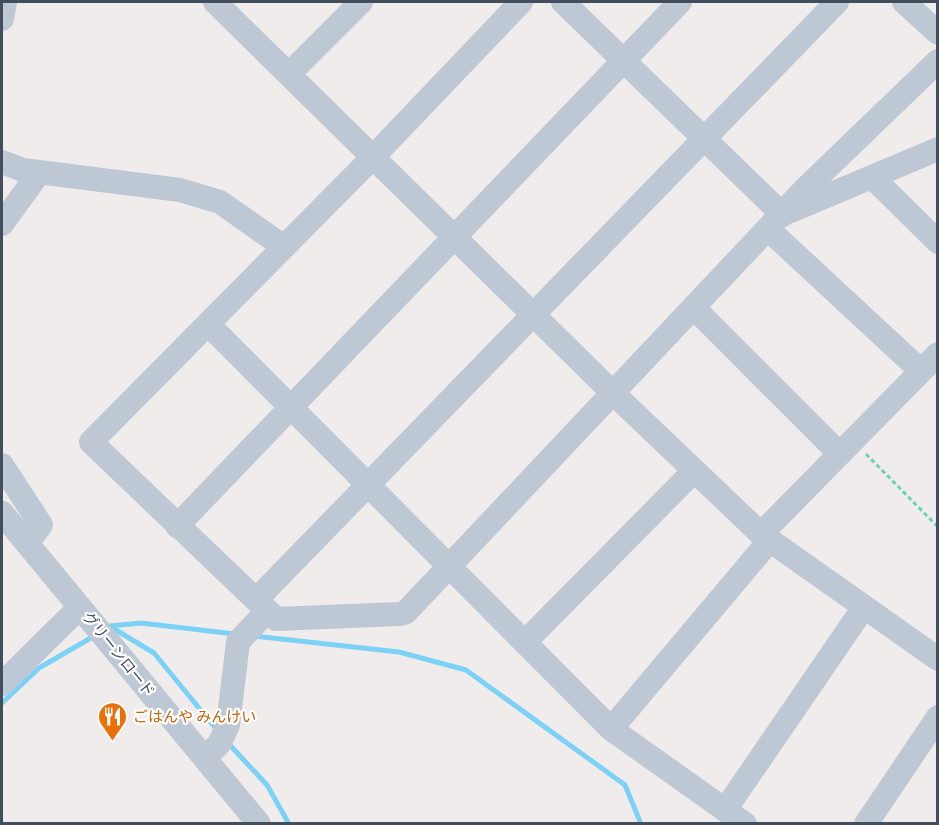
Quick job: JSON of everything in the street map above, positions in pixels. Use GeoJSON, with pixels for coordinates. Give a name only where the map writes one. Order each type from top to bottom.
{"type":"FeatureCollection","features":[{"type":"Feature","properties":{"kind":"street"},"geometry":{"type":"LineString","coordinates":[[2,19],[5,2]]}},
{"type":"Feature","properties":{"kind":"street"},"geometry":{"type":"LineString","coordinates":[[215,2],[614,394],[765,537],[938,659]]}},
{"type":"Feature","properties":{"kind":"street"},"geometry":{"type":"LineString","coordinates":[[289,75],[361,2]]}},
{"type":"Feature","properties":{"kind":"street"},"geometry":{"type":"LineString","coordinates":[[521,2],[373,157],[91,442],[276,619],[400,614],[450,567],[805,189],[938,61]]}},
{"type":"Feature","properties":{"kind":"street"},"geometry":{"type":"LineString","coordinates":[[563,2],[704,138],[776,222],[921,371]]}},
{"type":"Feature","properties":{"kind":"street"},"geometry":{"type":"LineString","coordinates":[[177,526],[680,2]]}},
{"type":"Feature","properties":{"kind":"street"},"geometry":{"type":"LineString","coordinates":[[205,758],[219,744],[228,725],[238,642],[261,605],[368,484],[837,2]]}},
{"type":"Feature","properties":{"kind":"street"},"geometry":{"type":"LineString","coordinates":[[904,2],[938,33]]}},
{"type":"Feature","properties":{"kind":"street"},"geometry":{"type":"LineString","coordinates":[[776,222],[938,149]]}},
{"type":"Feature","properties":{"kind":"street"},"geometry":{"type":"LineString","coordinates":[[2,162],[22,170],[39,173],[180,190],[219,202],[284,247]]}},
{"type":"Feature","properties":{"kind":"street"},"geometry":{"type":"LineString","coordinates":[[2,224],[39,173]]}},
{"type":"Feature","properties":{"kind":"street"},"geometry":{"type":"LineString","coordinates":[[872,177],[938,242]]}},
{"type":"Feature","properties":{"kind":"street"},"geometry":{"type":"LineString","coordinates":[[694,309],[846,447]]}},
{"type":"Feature","properties":{"kind":"street"},"geometry":{"type":"LineString","coordinates":[[208,324],[611,729],[745,824]]}},
{"type":"Feature","properties":{"kind":"street"},"geometry":{"type":"LineString","coordinates":[[611,729],[765,537],[846,447],[938,354]]}},
{"type":"Feature","properties":{"kind":"street"},"geometry":{"type":"LineString","coordinates":[[2,465],[40,525],[27,543]]}},
{"type":"Feature","properties":{"kind":"street"},"geometry":{"type":"LineString","coordinates":[[525,642],[694,471]]}},
{"type":"Feature","properties":{"kind":"street","name":"グリーンロード"},"geometry":{"type":"LineString","coordinates":[[2,513],[259,824]]}},
{"type":"Feature","properties":{"kind":"street"},"geometry":{"type":"LineString","coordinates":[[2,684],[80,607]]}},
{"type":"Feature","properties":{"kind":"street"},"geometry":{"type":"LineString","coordinates":[[725,810],[864,607]]}},
{"type":"Feature","properties":{"kind":"street"},"geometry":{"type":"LineString","coordinates":[[866,824],[938,717]]}},
{"type":"Feature","properties":{"kind":"path"},"geometry":{"type":"LineString","coordinates":[[846,447],[938,527]]}},
{"type":"Feature","properties":{"kind":"waterway"},"geometry":{"type":"LineString","coordinates":[[110,626],[141,623],[235,634]]}},
{"type":"Feature","properties":{"kind":"waterway"},"geometry":{"type":"LineString","coordinates":[[111,627],[154,653],[217,730]]}},
{"type":"Feature","properties":{"kind":"waterway"},"geometry":{"type":"LineString","coordinates":[[2,703],[39,668],[96,635]]}},
{"type":"Feature","properties":{"kind":"waterway"},"geometry":{"type":"LineString","coordinates":[[253,636],[399,652],[466,670],[625,785],[641,824]]}},
{"type":"Feature","properties":{"kind":"waterway"},"geometry":{"type":"LineString","coordinates":[[227,742],[267,785],[289,824]]}},
{"type":"Feature","properties":{"kind":"place","name":"ごはんや みんけい"},"geometry":{"type":"Point","coordinates":[112,742]}}]}
